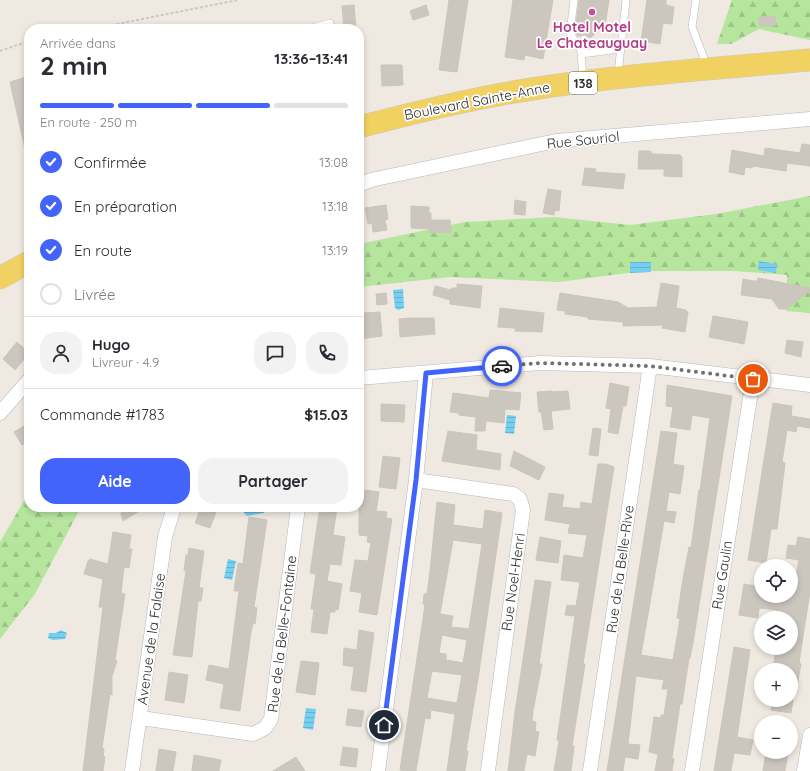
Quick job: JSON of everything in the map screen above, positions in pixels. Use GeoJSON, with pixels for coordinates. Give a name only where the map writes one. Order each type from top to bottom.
{"type":"FeatureCollection","features":[{"type":"Feature","properties":{"kind":"main road","name":"Boulevard Sainte-Anne"},"geometry":{"type":"LineString","coordinates":[[364,126],[446,104],[545,87],[618,78],[810,60]]}},
{"type":"Feature","properties":{"kind":"main road"},"geometry":{"type":"LineString","coordinates":[[0,278],[24,265]]}},
{"type":"Feature","properties":{"kind":"street","name":"Rue Sauriol"},"geometry":{"type":"LineString","coordinates":[[364,183],[371,180],[556,141],[810,119]]}},
{"type":"Feature","properties":{"kind":"street"},"geometry":{"type":"LineString","coordinates":[[364,378],[540,363],[650,366],[810,385]]}},
{"type":"Feature","properties":{"kind":"street","name":"Rue de la Belle-Rive"},"geometry":{"type":"LineString","coordinates":[[590,771],[650,366]]}},
{"type":"Feature","properties":{"kind":"street"},"geometry":{"type":"LineString","coordinates":[[378,771],[416,480],[426,373]]}},
{"type":"Feature","properties":{"kind":"street","name":"Rue Gaulin"},"geometry":{"type":"LineString","coordinates":[[692,771],[753,379]]}},
{"type":"Feature","properties":{"kind":"street"},"geometry":{"type":"LineString","coordinates":[[0,413],[24,386]]}},
{"type":"Feature","properties":{"kind":"street","name":"Rue Noel-Henri"},"geometry":{"type":"LineString","coordinates":[[416,480],[513,494],[520,499],[522,504],[523,510],[488,771]]}},
{"type":"Feature","properties":{"kind":"street","name":"Avenue de la Falaise"},"geometry":{"type":"LineString","coordinates":[[132,771],[141,718],[165,537],[172,512]]}},
{"type":"Feature","properties":{"kind":"street","name":"Rue de la Belle-Fontaine"},"geometry":{"type":"LineString","coordinates":[[141,718],[253,734],[265,728],[271,719],[297,512]]}},
{"type":"Feature","properties":{"kind":"street"},"geometry":{"type":"LineString","coordinates":[[804,771],[810,735]]}},
{"type":"Feature","properties":{"kind":"lane"},"geometry":{"type":"LineString","coordinates":[[574,0],[573,22],[570,33],[581,52],[583,82]]}},
{"type":"Feature","properties":{"kind":"lane"},"geometry":{"type":"LineString","coordinates":[[618,78],[626,0]]}},
{"type":"Feature","properties":{"kind":"lane"},"geometry":{"type":"LineString","coordinates":[[696,0],[692,27],[708,70]]}},
{"type":"Feature","properties":{"kind":"lane"},"geometry":{"type":"LineString","coordinates":[[581,52],[586,46],[584,39]]}},
{"type":"Feature","properties":{"kind":"lane"},"geometry":{"type":"LineString","coordinates":[[581,52],[620,49]]}},
{"type":"Feature","properties":{"kind":"path"},"geometry":{"type":"LineString","coordinates":[[117,24],[238,0]]}},
{"type":"Feature","properties":{"kind":"path"},"geometry":{"type":"LineString","coordinates":[[0,51],[24,43]]}},
{"type":"Feature","properties":{"kind":"green space"},"geometry":{"type":"Polygon","coordinates":[[[732,0],[810,0],[810,40],[759,29],[731,44],[717,44],[732,0]]]}},
{"type":"Feature","properties":{"kind":"green space"},"geometry":{"type":"Polygon","coordinates":[[[810,196],[810,313],[786,311],[787,275],[735,271],[642,271],[559,282],[450,277],[364,286],[364,243],[465,222],[554,217],[630,225],[716,214],[810,196]]]}},
{"type":"Feature","properties":{"kind":"green space"},"geometry":{"type":"Polygon","coordinates":[[[24,501],[24,512],[78,512],[35,594],[0,639],[0,542],[24,501]]]}},
{"type":"Feature","properties":{"kind":"water"},"geometry":{"type":"Polygon","coordinates":[[[759,261],[777,264],[776,273],[758,270],[759,261]]]}},
{"type":"Feature","properties":{"kind":"water"},"geometry":{"type":"Polygon","coordinates":[[[630,262],[651,262],[651,272],[630,273],[630,262]]]}},
{"type":"Feature","properties":{"kind":"water"},"geometry":{"type":"Polygon","coordinates":[[[403,289],[404,308],[398,310],[395,308],[393,290],[403,289]]]}},
{"type":"Feature","properties":{"kind":"water"},"geometry":{"type":"Polygon","coordinates":[[[507,415],[516,416],[514,434],[505,433],[507,415]]]}},
{"type":"Feature","properties":{"kind":"water"},"geometry":{"type":"Polygon","coordinates":[[[264,512],[264,513],[247,516],[244,513],[264,512]]]}},
{"type":"Feature","properties":{"kind":"water"},"geometry":{"type":"Polygon","coordinates":[[[228,559],[236,561],[232,580],[224,578],[228,559]]]}},
{"type":"Feature","properties":{"kind":"water"},"geometry":{"type":"Polygon","coordinates":[[[61,630],[67,633],[65,639],[53,640],[48,638],[49,633],[56,633],[61,630]]]}},
{"type":"Feature","properties":{"kind":"water"},"geometry":{"type":"Polygon","coordinates":[[[306,708],[316,709],[313,730],[303,728],[306,708]]]}},
{"type":"Feature","properties":{"kind":"building"},"geometry":{"type":"Polygon","coordinates":[[[449,0],[468,0],[457,72],[439,70],[449,0]]]}},
{"type":"Feature","properties":{"kind":"building"},"geometry":{"type":"Polygon","coordinates":[[[513,0],[553,0],[543,59],[525,55],[524,60],[505,57],[513,0]]]}},
{"type":"Feature","properties":{"kind":"building","name":"Hotel Motel Le Chateauguay"},"geometry":{"type":"Polygon","coordinates":[[[579,0],[609,0],[605,26],[590,38],[585,34],[578,36],[575,32],[579,0]]]}},
{"type":"Feature","properties":{"kind":"building"},"geometry":{"type":"Polygon","coordinates":[[[647,0],[666,0],[666,5],[674,7],[672,24],[663,23],[660,44],[641,41],[647,0]]]}},
{"type":"Feature","properties":{"kind":"building"},"geometry":{"type":"Polygon","coordinates":[[[354,5],[356,24],[344,24],[342,6],[354,5]]]}},
{"type":"Feature","properties":{"kind":"building"},"geometry":{"type":"Polygon","coordinates":[[[426,5],[429,15],[413,20],[410,11],[426,5]]]}},
{"type":"Feature","properties":{"kind":"building"},"geometry":{"type":"Polygon","coordinates":[[[775,16],[776,25],[760,26],[759,17],[775,16]]]}},
{"type":"Feature","properties":{"kind":"building"},"geometry":{"type":"Polygon","coordinates":[[[381,65],[402,65],[403,85],[382,86],[381,65]]]}},
{"type":"Feature","properties":{"kind":"building"},"geometry":{"type":"Polygon","coordinates":[[[24,78],[24,145],[10,82],[24,78]]]}},
{"type":"Feature","properties":{"kind":"building"},"geometry":{"type":"Polygon","coordinates":[[[802,144],[810,145],[810,166],[787,163],[786,171],[753,166],[752,168],[745,167],[744,175],[729,172],[732,150],[764,156],[765,148],[800,153],[802,144]]]}},
{"type":"Feature","properties":{"kind":"building"},"geometry":{"type":"Polygon","coordinates":[[[639,151],[651,151],[653,154],[680,155],[682,157],[682,177],[664,176],[664,169],[638,169],[639,151]]]}},
{"type":"Feature","properties":{"kind":"building"},"geometry":{"type":"Polygon","coordinates":[[[585,168],[596,169],[595,172],[625,174],[623,189],[582,185],[585,168]]]}},
{"type":"Feature","properties":{"kind":"building"},"geometry":{"type":"Polygon","coordinates":[[[548,189],[561,191],[559,211],[555,210],[554,215],[543,213],[548,189]]]}},
{"type":"Feature","properties":{"kind":"building"},"geometry":{"type":"Polygon","coordinates":[[[515,200],[526,202],[525,215],[514,214],[515,200]]]}},
{"type":"Feature","properties":{"kind":"building"},"geometry":{"type":"Polygon","coordinates":[[[386,205],[388,219],[385,220],[387,230],[373,232],[372,223],[368,224],[365,208],[386,205]]]}},
{"type":"Feature","properties":{"kind":"building"},"geometry":{"type":"Polygon","coordinates":[[[411,206],[429,207],[431,220],[450,220],[451,232],[430,233],[430,229],[411,228],[411,206]]]}},
{"type":"Feature","properties":{"kind":"building"},"geometry":{"type":"Polygon","coordinates":[[[758,278],[810,288],[810,290],[786,309],[779,309],[772,299],[741,295],[743,279],[757,281],[758,278]]]}},
{"type":"Feature","properties":{"kind":"building"},"geometry":{"type":"Polygon","coordinates":[[[661,283],[679,286],[676,308],[686,310],[688,312],[685,332],[662,328],[663,325],[623,326],[623,322],[588,319],[588,317],[565,314],[565,311],[557,310],[560,293],[618,302],[628,308],[657,307],[661,283]]]}},
{"type":"Feature","properties":{"kind":"building"},"geometry":{"type":"Polygon","coordinates":[[[457,284],[482,286],[480,308],[450,304],[450,300],[433,295],[435,286],[451,290],[452,288],[457,288],[457,284]]]}},
{"type":"Feature","properties":{"kind":"building"},"geometry":{"type":"Polygon","coordinates":[[[386,293],[387,304],[377,305],[376,294],[386,293]]]}},
{"type":"Feature","properties":{"kind":"building"},"geometry":{"type":"Polygon","coordinates":[[[500,308],[544,313],[542,332],[515,331],[515,328],[498,327],[500,308]]]}},
{"type":"Feature","properties":{"kind":"building"},"geometry":{"type":"Polygon","coordinates":[[[380,312],[382,336],[364,338],[364,313],[380,312]]]}},
{"type":"Feature","properties":{"kind":"building"},"geometry":{"type":"Polygon","coordinates":[[[713,316],[748,322],[744,344],[709,337],[713,316]]]}},
{"type":"Feature","properties":{"kind":"building"},"geometry":{"type":"Polygon","coordinates":[[[434,318],[435,334],[400,337],[399,319],[434,318]]]}},
{"type":"Feature","properties":{"kind":"building"},"geometry":{"type":"Polygon","coordinates":[[[787,340],[803,342],[801,357],[785,353],[787,340]]]}},
{"type":"Feature","properties":{"kind":"building"},"geometry":{"type":"Polygon","coordinates":[[[17,342],[24,348],[24,359],[15,370],[3,359],[17,342]]]}},
{"type":"Feature","properties":{"kind":"building"},"geometry":{"type":"Polygon","coordinates":[[[610,383],[629,387],[626,406],[623,406],[618,434],[608,432],[611,409],[606,408],[610,383]]]}},
{"type":"Feature","properties":{"kind":"building"},"geometry":{"type":"Polygon","coordinates":[[[667,385],[732,396],[693,643],[689,658],[682,704],[680,704],[672,758],[674,759],[672,771],[655,771],[658,754],[649,752],[654,717],[661,718],[661,715],[664,715],[668,689],[662,689],[664,680],[636,676],[628,744],[640,745],[638,759],[625,757],[623,771],[607,771],[661,431],[677,433],[673,464],[684,466],[680,494],[669,492],[666,511],[676,512],[674,523],[664,521],[641,655],[673,660],[680,619],[677,618],[689,547],[691,548],[710,418],[692,415],[690,430],[670,427],[673,407],[666,406],[667,385]]]}},
{"type":"Feature","properties":{"kind":"building"},"geometry":{"type":"Polygon","coordinates":[[[490,390],[521,393],[519,410],[505,409],[504,423],[486,421],[485,431],[475,431],[476,417],[459,415],[459,413],[450,412],[453,393],[489,398],[490,390]]]}},
{"type":"Feature","properties":{"kind":"building"},"geometry":{"type":"Polygon","coordinates":[[[568,391],[570,409],[551,411],[553,429],[544,430],[541,412],[539,412],[537,392],[568,391]]]}},
{"type":"Feature","properties":{"kind":"building"},"geometry":{"type":"Polygon","coordinates":[[[773,403],[792,406],[791,416],[810,419],[810,428],[797,426],[796,432],[787,430],[782,462],[785,463],[777,529],[771,529],[767,559],[754,559],[754,561],[748,560],[773,403]]]}},
{"type":"Feature","properties":{"kind":"building"},"geometry":{"type":"Polygon","coordinates":[[[381,404],[405,405],[404,422],[381,421],[381,404]]]}},
{"type":"Feature","properties":{"kind":"building"},"geometry":{"type":"Polygon","coordinates":[[[24,426],[24,444],[22,445],[14,432],[24,426]]]}},
{"type":"Feature","properties":{"kind":"building"},"geometry":{"type":"Polygon","coordinates":[[[593,428],[601,429],[598,456],[589,455],[593,428]]]}},
{"type":"Feature","properties":{"kind":"building"},"geometry":{"type":"Polygon","coordinates":[[[448,431],[477,435],[476,450],[501,454],[500,470],[442,461],[448,431]]]}},
{"type":"Feature","properties":{"kind":"building"},"geometry":{"type":"Polygon","coordinates":[[[514,451],[545,467],[539,480],[510,466],[514,451]]]}},
{"type":"Feature","properties":{"kind":"building"},"geometry":{"type":"Polygon","coordinates":[[[383,456],[400,458],[396,489],[379,487],[383,456]]]}},
{"type":"Feature","properties":{"kind":"building"},"geometry":{"type":"Polygon","coordinates":[[[598,464],[606,464],[614,467],[583,664],[585,664],[572,746],[574,746],[571,771],[554,771],[575,616],[565,615],[567,605],[576,606],[580,582],[561,580],[564,555],[583,558],[587,535],[568,533],[570,524],[545,520],[549,493],[564,495],[562,507],[580,509],[581,502],[592,504],[598,464]]]}},
{"type":"Feature","properties":{"kind":"building"},"geometry":{"type":"Polygon","coordinates":[[[365,490],[379,492],[376,511],[387,512],[386,518],[392,519],[377,615],[359,612],[362,593],[350,591],[355,560],[368,561],[371,543],[367,542],[368,536],[359,535],[359,512],[364,512],[365,490]]]}},
{"type":"Feature","properties":{"kind":"building"},"geometry":{"type":"Polygon","coordinates":[[[437,502],[455,505],[453,525],[483,529],[485,510],[502,513],[466,751],[468,751],[465,771],[447,771],[455,714],[431,710],[430,719],[425,718],[416,771],[400,770],[424,612],[424,594],[427,594],[437,502]],[[453,540],[440,614],[453,616],[451,627],[469,629],[482,544],[453,540]],[[442,635],[439,653],[446,654],[446,660],[463,663],[467,640],[442,635]],[[432,671],[427,698],[457,703],[462,675],[432,671]]]}},
{"type":"Feature","properties":{"kind":"building"},"geometry":{"type":"Polygon","coordinates":[[[122,512],[138,512],[123,521],[122,512]]]}},
{"type":"Feature","properties":{"kind":"building"},"geometry":{"type":"Polygon","coordinates":[[[199,512],[216,512],[210,528],[195,523],[199,512]]]}},
{"type":"Feature","properties":{"kind":"building"},"geometry":{"type":"Polygon","coordinates":[[[319,512],[336,512],[333,535],[345,537],[341,565],[330,564],[327,581],[342,584],[338,610],[335,609],[335,612],[330,612],[327,634],[311,632],[314,609],[311,609],[316,574],[310,573],[319,512]]]}},
{"type":"Feature","properties":{"kind":"building"},"geometry":{"type":"Polygon","coordinates":[[[249,517],[267,520],[254,607],[257,608],[255,624],[253,623],[251,632],[240,711],[220,708],[224,684],[206,680],[209,665],[229,669],[239,591],[234,591],[238,563],[243,564],[249,517]]]}},
{"type":"Feature","properties":{"kind":"building"},"geometry":{"type":"Polygon","coordinates":[[[113,532],[131,535],[129,549],[132,549],[129,568],[124,567],[121,593],[125,594],[115,660],[117,661],[112,676],[112,695],[110,694],[102,748],[104,749],[103,756],[105,757],[103,771],[83,771],[103,607],[99,607],[103,579],[84,574],[90,559],[108,564],[113,532]]]}},
{"type":"Feature","properties":{"kind":"building"},"geometry":{"type":"Polygon","coordinates":[[[540,537],[561,541],[558,563],[536,560],[540,537]]]}},
{"type":"Feature","properties":{"kind":"building"},"geometry":{"type":"Polygon","coordinates":[[[798,537],[810,539],[810,591],[799,663],[801,664],[798,681],[798,663],[774,663],[775,655],[798,655],[798,611],[777,611],[759,608],[759,611],[754,611],[754,617],[739,615],[744,584],[754,586],[754,603],[798,603],[799,560],[786,558],[788,545],[796,546],[798,537]]]}},
{"type":"Feature","properties":{"kind":"building"},"geometry":{"type":"Polygon","coordinates":[[[189,548],[204,551],[199,588],[203,588],[201,601],[198,601],[192,657],[173,655],[186,571],[184,570],[186,555],[188,555],[189,548]]]}},
{"type":"Feature","properties":{"kind":"building"},"geometry":{"type":"Polygon","coordinates":[[[535,580],[551,582],[539,664],[542,664],[532,721],[536,722],[535,731],[539,732],[535,756],[527,754],[524,771],[508,771],[515,712],[535,580]]]}},
{"type":"Feature","properties":{"kind":"building"},"geometry":{"type":"Polygon","coordinates":[[[359,630],[374,633],[366,692],[351,690],[354,667],[343,665],[344,648],[357,650],[359,630]]]}},
{"type":"Feature","properties":{"kind":"building"},"geometry":{"type":"Polygon","coordinates":[[[734,647],[750,650],[737,737],[753,740],[750,755],[734,753],[731,771],[714,771],[734,647]]]}},
{"type":"Feature","properties":{"kind":"building"},"geometry":{"type":"Polygon","coordinates":[[[301,661],[319,663],[315,695],[296,692],[301,661]]]}},
{"type":"Feature","properties":{"kind":"building"},"geometry":{"type":"Polygon","coordinates":[[[169,672],[188,675],[184,703],[165,700],[169,672]]]}},
{"type":"Feature","properties":{"kind":"building"},"geometry":{"type":"Polygon","coordinates":[[[772,707],[792,707],[791,713],[771,710],[772,707]]]}},
{"type":"Feature","properties":{"kind":"building"},"geometry":{"type":"Polygon","coordinates":[[[348,709],[364,711],[361,727],[346,725],[348,709]]]}},
{"type":"Feature","properties":{"kind":"building"},"geometry":{"type":"Polygon","coordinates":[[[343,747],[358,749],[356,767],[340,765],[343,747]]]}},
{"type":"Feature","properties":{"kind":"building"},"geometry":{"type":"Polygon","coordinates":[[[159,749],[176,752],[173,771],[156,771],[159,749]]]}},
{"type":"Feature","properties":{"kind":"building"},"geometry":{"type":"Polygon","coordinates":[[[194,755],[221,760],[219,771],[192,771],[194,755]]]}},
{"type":"Feature","properties":{"kind":"building"},"geometry":{"type":"Polygon","coordinates":[[[296,757],[305,771],[273,771],[296,757]]]}},
{"type":"Feature","properties":{"kind":"building"},"geometry":{"type":"Polygon","coordinates":[[[765,759],[787,759],[785,771],[763,771],[765,759]]]}},
{"type":"Feature","properties":{"kind":"way so far"},"geometry":{"type":"LineString","coordinates":[[502,366],[540,363],[650,366],[753,379]]}},
{"type":"Feature","properties":{"kind":"place","name":"Hotel Motel Le Chateauguay"},"geometry":{"type":"Point","coordinates":[592,12]}},
{"type":"Feature","properties":{"kind":"route"},"geometry":{"type":"LineString","coordinates":[[384,725],[416,480],[426,373],[502,366]]}}]}
